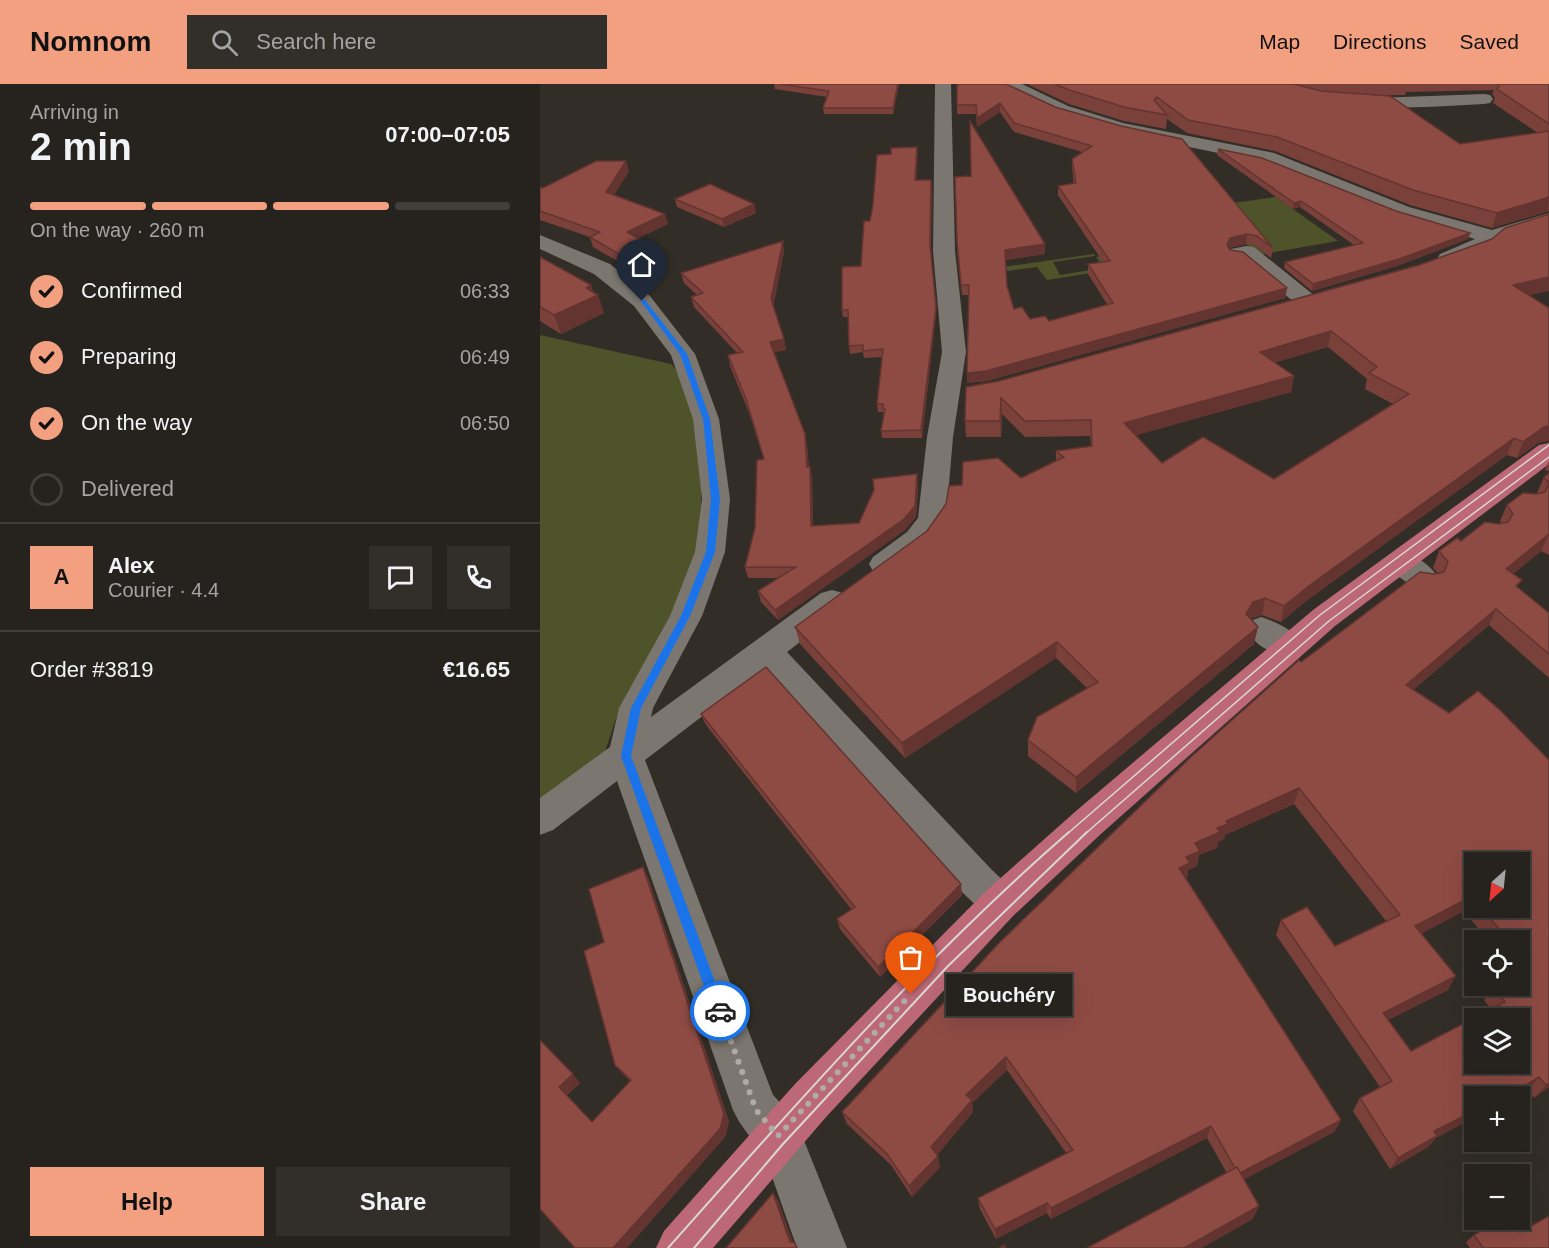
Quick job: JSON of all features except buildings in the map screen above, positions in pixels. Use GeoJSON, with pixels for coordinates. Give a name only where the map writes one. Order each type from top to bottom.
{"type":"FeatureCollection","features":[{"type":"Feature","properties":{"kind":"main road"},"geometry":{"type":"LineString","coordinates":[[681,1248],[778,1136],[941,962],[1276,638],[1324,618],[1413,571],[1513,494],[1549,451]]}},
{"type":"Feature","properties":{"kind":"street"},"geometry":{"type":"LineString","coordinates":[[540,819],[765,649],[917,539],[932,519],[957,394],[944,252],[943,84]]}},
{"type":"Feature","properties":{"kind":"street"},"geometry":{"type":"LineString","coordinates":[[1008,84],[1062,110],[1092,120],[1121,129],[1267,157],[1402,211],[1492,237]]}},
{"type":"Feature","properties":{"kind":"street"},"geometry":{"type":"LineString","coordinates":[[1270,84],[1290,93],[1362,103],[1484,99]]}},
{"type":"Feature","properties":{"kind":"street"},"geometry":{"type":"LineString","coordinates":[[1426,266],[1479,247],[1492,237],[1549,219]]}},
{"type":"Feature","properties":{"kind":"street"},"geometry":{"type":"LineString","coordinates":[[540,241],[602,269],[642,301],[683,354],[706,419],[716,499],[711,552],[686,616],[636,708],[626,756],[756,1110],[778,1136],[822,1248]]}},
{"type":"Feature","properties":{"kind":"street"},"geometry":{"type":"LineString","coordinates":[[1239,254],[1246,252],[1307,301]]}},
{"type":"Feature","properties":{"kind":"street"},"geometry":{"type":"LineString","coordinates":[[765,649],[977,881],[1000,903]]}},
{"type":"Feature","properties":{"kind":"green space"},"geometry":{"type":"Polygon","coordinates":[[[1276,197],[1338,241],[1257,255],[1239,237],[1114,220],[1276,197]]]}},
{"type":"Feature","properties":{"kind":"green space"},"geometry":{"type":"Polygon","coordinates":[[[1094,254],[1095,256],[1053,262],[1060,275],[1103,268],[1096,257],[1102,256],[1110,270],[1047,280],[1037,267],[977,275],[975,271],[1094,254]]]}},
{"type":"Feature","properties":{"kind":"green space"},"geometry":{"type":"Polygon","coordinates":[[[540,335],[671,364],[686,380],[701,445],[701,507],[697,558],[671,621],[620,707],[603,757],[540,801],[540,335]]]}},
{"type":"Feature","properties":{"kind":"tram line"},"geometry":{"type":"LineString","coordinates":[[1067,834],[1320,615],[1549,445]]}},
{"type":"Feature","properties":{"kind":"tram line"},"geometry":{"type":"LineString","coordinates":[[1085,834],[1329,621],[1549,457]]}},
{"type":"Feature","properties":{"kind":"tram line"},"geometry":{"type":"LineString","coordinates":[[668,1248],[912,981],[1015,880],[1069,832]]}},
{"type":"Feature","properties":{"kind":"tram line"},"geometry":{"type":"LineString","coordinates":[[694,1248],[783,1144],[948,966],[1087,832]]}},
{"type":"Feature","properties":{"kind":"way so far"},"geometry":{"type":"LineString","coordinates":[[720,1011],[756,1110],[778,1136],[911,994]]}},
{"type":"Feature","properties":{"kind":"place","name":"Bouchéry"},"geometry":{"type":"Point","coordinates":[911,994]}},
{"type":"Feature","properties":{"kind":"route"},"geometry":{"type":"LineString","coordinates":[[642,301],[683,354],[706,419],[716,499],[711,552],[686,616],[636,708],[626,756],[720,1011]]}}]}
